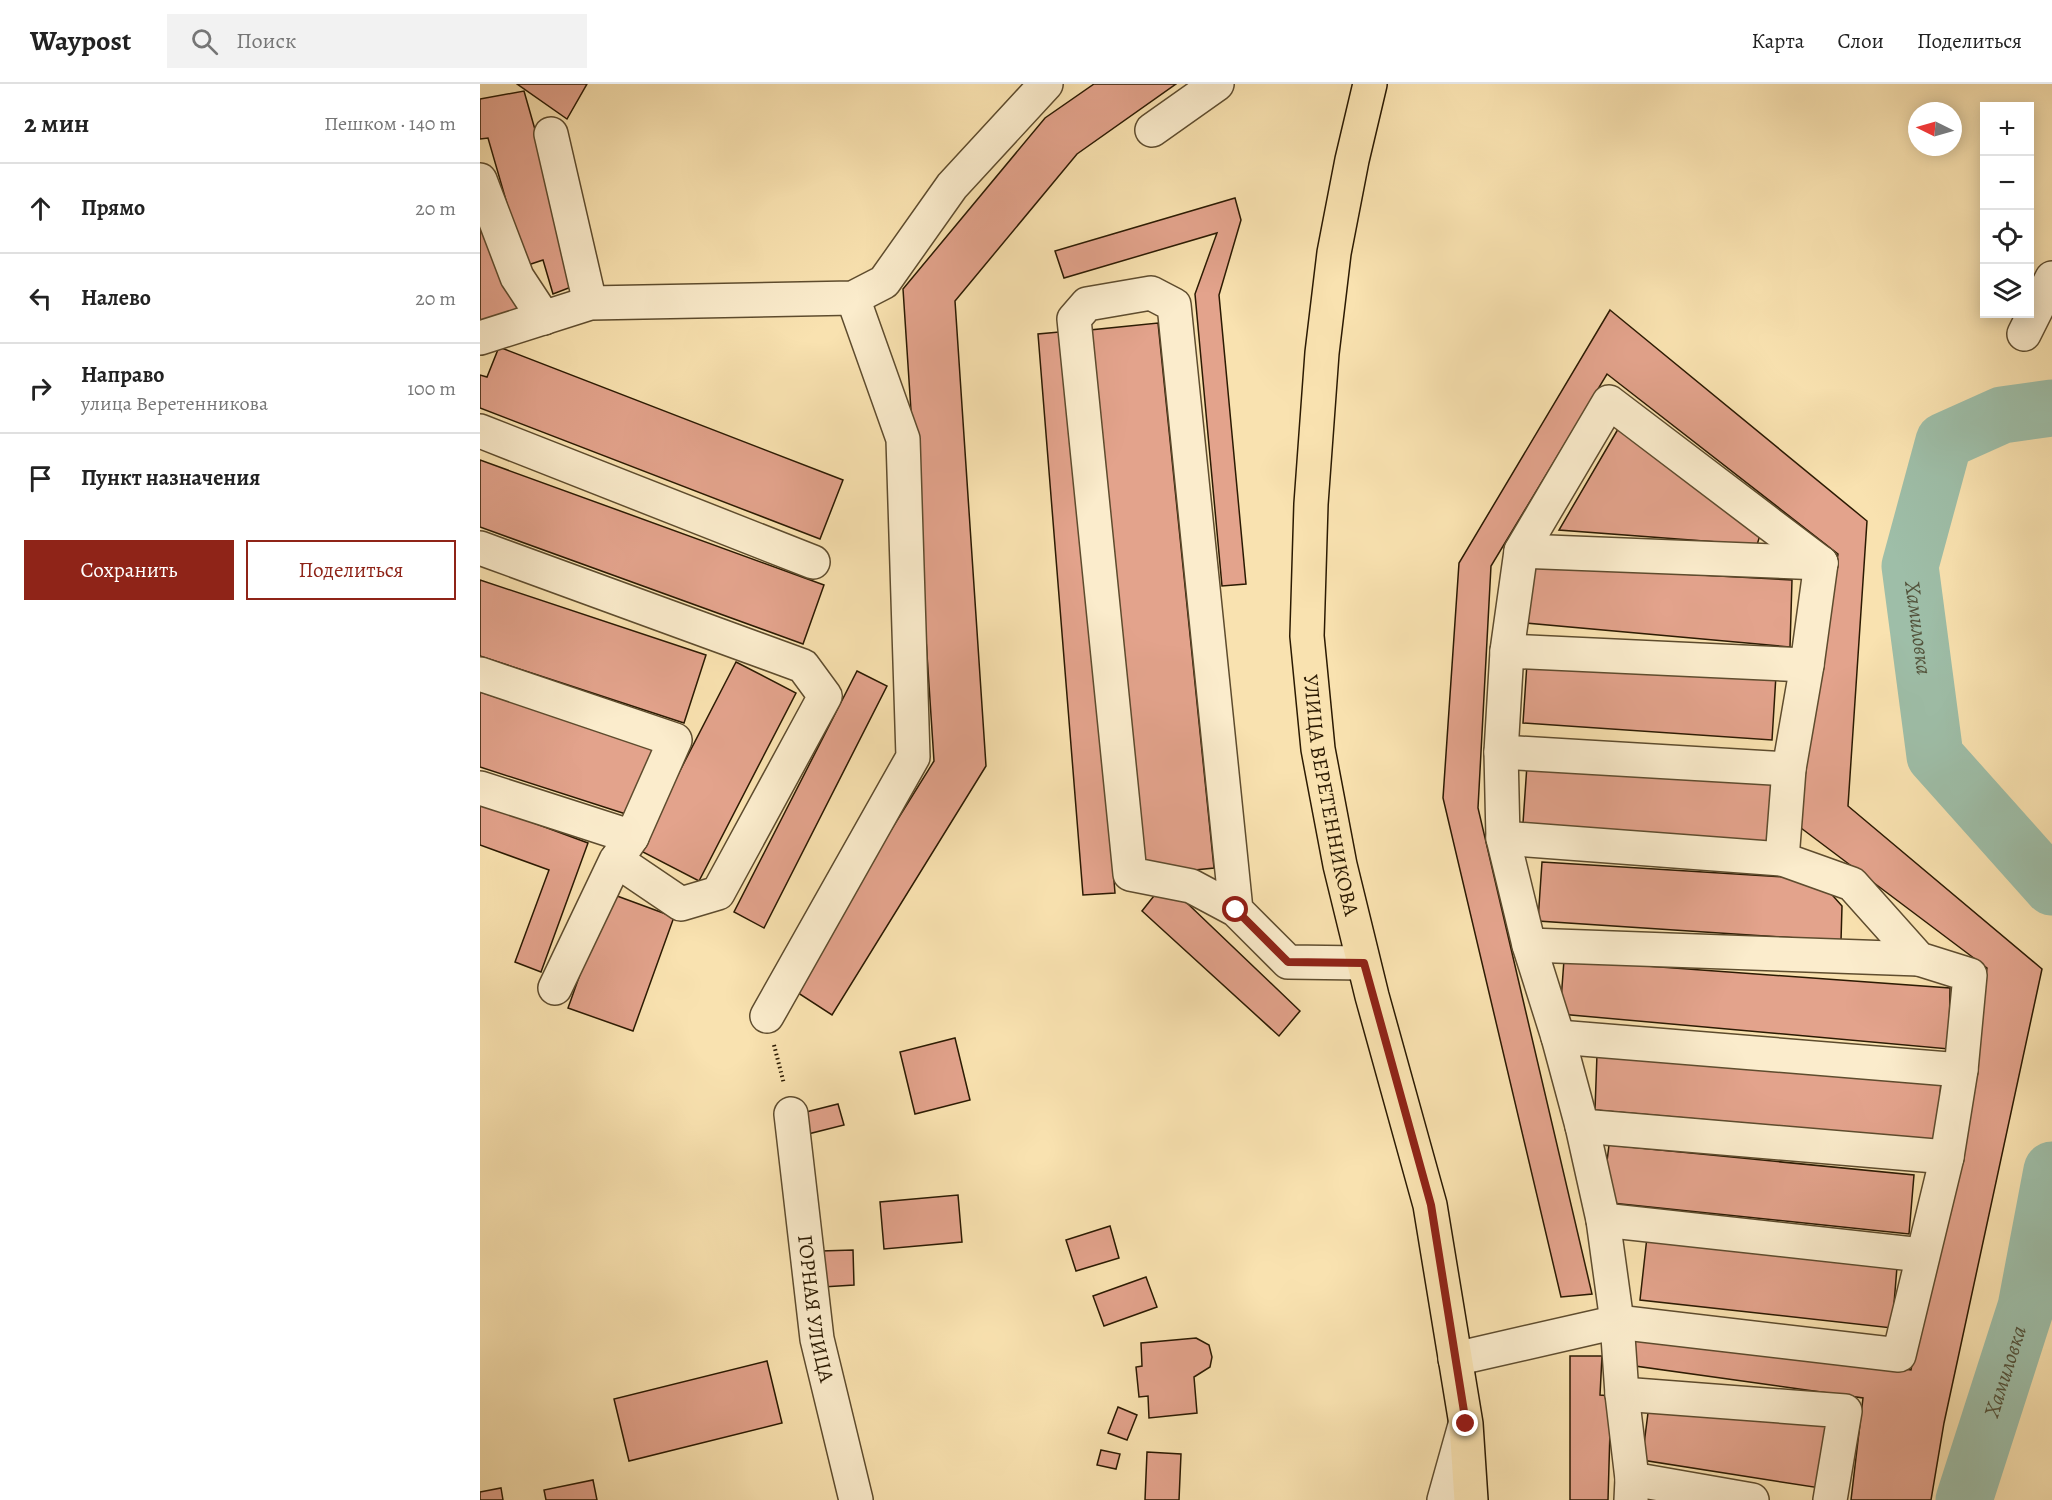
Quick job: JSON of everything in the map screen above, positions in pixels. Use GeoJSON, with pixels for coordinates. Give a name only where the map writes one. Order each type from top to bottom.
{"type":"FeatureCollection","features":[{"type":"Feature","properties":{"kind":"main road","name":"УЛИЦА ВЕРЕТЕННИКОВА"},"geometry":{"type":"LineString","coordinates":[[1370,84],[1352,160],[1334,254],[1322,353],[1311,504],[1306,636],[1318,749],[1340,865],[1364,963],[1431,1205],[1466,1424],[1471,1500]]}},
{"type":"Feature","properties":{"kind":"street"},"geometry":{"type":"LineString","coordinates":[[480,338],[590,303],[853,298],[884,282],[952,186],[1046,84]]}},
{"type":"Feature","properties":{"kind":"street"},"geometry":{"type":"LineString","coordinates":[[1152,130],[1217,84]]}},
{"type":"Feature","properties":{"kind":"street"},"geometry":{"type":"LineString","coordinates":[[551,134],[590,303]]}},
{"type":"Feature","properties":{"kind":"street"},"geometry":{"type":"LineString","coordinates":[[480,180],[518,277],[544,318]]}},
{"type":"Feature","properties":{"kind":"street"},"geometry":{"type":"LineString","coordinates":[[2024,334],[2052,278]]}},
{"type":"Feature","properties":{"kind":"street"},"geometry":{"type":"LineString","coordinates":[[1236,910],[1174,305],[1151,292],[1087,304],[1074,319],[1130,874],[1191,886],[1236,910],[1288,962],[1364,963]]}},
{"type":"Feature","properties":{"kind":"street"},"geometry":{"type":"LineString","coordinates":[[767,1016],[913,757],[903,439],[853,298]]}},
{"type":"Feature","properties":{"kind":"street"},"geometry":{"type":"LineString","coordinates":[[1752,1500],[1632,1489],[1617,1322],[1604,1220],[1582,1126],[1558,1037],[1529,945],[1503,838],[1502,753],[1507,651],[1521,551],[1609,402],[1821,563]]}},
{"type":"Feature","properties":{"kind":"street"},"geometry":{"type":"LineString","coordinates":[[480,431],[813,562]]}},
{"type":"Feature","properties":{"kind":"street"},"geometry":{"type":"LineString","coordinates":[[480,548],[803,666],[825,696],[718,893],[681,904],[624,848],[480,788]]}},
{"type":"Feature","properties":{"kind":"street"},"geometry":{"type":"LineString","coordinates":[[1521,551],[1821,563]]}},
{"type":"Feature","properties":{"kind":"street"},"geometry":{"type":"LineString","coordinates":[[1782,859],[1789,769],[1807,665],[1821,563]]}},
{"type":"Feature","properties":{"kind":"street"},"geometry":{"type":"LineString","coordinates":[[1507,651],[1807,665]]}},
{"type":"Feature","properties":{"kind":"street"},"geometry":{"type":"LineString","coordinates":[[480,674],[675,740],[555,988]]}},
{"type":"Feature","properties":{"kind":"street"},"geometry":{"type":"LineString","coordinates":[[1502,753],[1789,769]]}},
{"type":"Feature","properties":{"kind":"street"},"geometry":{"type":"LineString","coordinates":[[1503,838],[1782,859],[1852,884],[1919,959]]}},
{"type":"Feature","properties":{"kind":"street"},"geometry":{"type":"LineString","coordinates":[[1455,1359],[1617,1322],[1899,1355],[1947,1157],[1961,1070],[1970,975],[1919,959],[1529,945]]}},
{"type":"Feature","properties":{"kind":"street"},"geometry":{"type":"LineString","coordinates":[[1558,1037],[1961,1070]]}},
{"type":"Feature","properties":{"kind":"street","name":"ГОРНАЯ УЛИЦА"},"geometry":{"type":"LineString","coordinates":[[791,1114],[817,1339],[856,1500]]}},
{"type":"Feature","properties":{"kind":"street"},"geometry":{"type":"LineString","coordinates":[[1582,1126],[1947,1157]]}},
{"type":"Feature","properties":{"kind":"street"},"geometry":{"type":"LineString","coordinates":[[1604,1220],[1922,1255]]}},
{"type":"Feature","properties":{"kind":"street"},"geometry":{"type":"LineString","coordinates":[[1622,1394],[1845,1411],[1830,1500]]}},
{"type":"Feature","properties":{"kind":"street"},"geometry":{"type":"LineString","coordinates":[[1444,1500],[1466,1424]]}},
{"type":"Feature","properties":{"kind":"path"},"geometry":{"type":"LineString","coordinates":[[767,1016],[791,1114]]}},
{"type":"Feature","properties":{"kind":"building"},"geometry":{"type":"Polygon","coordinates":[[[517,84],[587,84],[567,119],[517,84]]]}},
{"type":"Feature","properties":{"kind":"building"},"geometry":{"type":"Polygon","coordinates":[[[1094,84],[1176,84],[1077,154],[955,301],[986,766],[832,1015],[792,989],[934,761],[903,289],[1045,118],[1094,84]]]}},
{"type":"Feature","properties":{"kind":"building"},"geometry":{"type":"Polygon","coordinates":[[[524,91],[579,284],[553,294],[543,260],[525,266],[488,138],[480,139],[480,99],[524,91]]]}},
{"type":"Feature","properties":{"kind":"building"},"geometry":{"type":"Polygon","coordinates":[[[1235,198],[1241,220],[1219,295],[1246,584],[1222,586],[1195,294],[1217,233],[1064,278],[1055,251],[1235,198]]]}},
{"type":"Feature","properties":{"kind":"building"},"geometry":{"type":"Polygon","coordinates":[[[480,213],[525,310],[480,329],[480,213]]]}},
{"type":"Feature","properties":{"kind":"building"},"geometry":{"type":"Polygon","coordinates":[[[1610,310],[1867,521],[1848,806],[2042,969],[1944,1423],[1931,1500],[1851,1500],[1863,1398],[1628,1365],[1634,1331],[1911,1370],[1987,968],[1793,822],[1838,554],[1607,374],[1491,566],[1478,808],[1592,1294],[1561,1297],[1443,798],[1459,563],[1610,310]]]}},
{"type":"Feature","properties":{"kind":"building"},"geometry":{"type":"Polygon","coordinates":[[[1158,323],[1214,868],[1146,875],[1090,330],[1158,323]]]}},
{"type":"Feature","properties":{"kind":"building"},"geometry":{"type":"Polygon","coordinates":[[[1070,331],[1115,893],[1083,895],[1038,334],[1070,331]]]}},
{"type":"Feature","properties":{"kind":"building"},"geometry":{"type":"Polygon","coordinates":[[[499,347],[843,480],[820,539],[480,408],[480,375],[487,377],[499,347]]]}},
{"type":"Feature","properties":{"kind":"building"},"geometry":{"type":"Polygon","coordinates":[[[1621,424],[1760,535],[1757,545],[1559,530],[1621,424]]]}},
{"type":"Feature","properties":{"kind":"building"},"geometry":{"type":"Polygon","coordinates":[[[480,460],[824,585],[803,644],[480,527],[480,460]]]}},
{"type":"Feature","properties":{"kind":"building"},"geometry":{"type":"Polygon","coordinates":[[[1532,566],[1792,580],[1790,647],[1526,623],[1532,566]]]}},
{"type":"Feature","properties":{"kind":"building"},"geometry":{"type":"Polygon","coordinates":[[[480,580],[706,655],[684,723],[480,656],[480,580]]]}},
{"type":"Feature","properties":{"kind":"building"},"geometry":{"type":"Polygon","coordinates":[[[736,662],[796,693],[699,881],[639,850],[736,662]]]}},
{"type":"Feature","properties":{"kind":"building"},"geometry":{"type":"Polygon","coordinates":[[[1527,663],[1776,675],[1772,740],[1523,723],[1527,663]]]}},
{"type":"Feature","properties":{"kind":"building"},"geometry":{"type":"Polygon","coordinates":[[[857,671],[887,686],[764,928],[734,912],[857,671]]]}},
{"type":"Feature","properties":{"kind":"building"},"geometry":{"type":"Polygon","coordinates":[[[480,692],[654,748],[632,816],[480,767],[480,692]]]}},
{"type":"Feature","properties":{"kind":"building"},"geometry":{"type":"Polygon","coordinates":[[[1527,765],[1772,781],[1768,843],[1523,823],[1527,765]]]}},
{"type":"Feature","properties":{"kind":"building"},"geometry":{"type":"Polygon","coordinates":[[[480,803],[588,843],[541,972],[515,962],[549,870],[480,845],[480,803]]]}},
{"type":"Feature","properties":{"kind":"building"},"geometry":{"type":"Polygon","coordinates":[[[1542,862],[1818,879],[1842,906],[1841,941],[1538,921],[1542,862]]]}},
{"type":"Feature","properties":{"kind":"building"},"geometry":{"type":"Polygon","coordinates":[[[1165,882],[1300,1011],[1279,1036],[1142,911],[1165,882]]]}},
{"type":"Feature","properties":{"kind":"building"},"geometry":{"type":"Polygon","coordinates":[[[609,893],[674,917],[633,1031],[568,1008],[609,893]]]}},
{"type":"Feature","properties":{"kind":"building"},"geometry":{"type":"Polygon","coordinates":[[[1564,960],[1950,988],[1949,1049],[1560,1014],[1564,960]]]}},
{"type":"Feature","properties":{"kind":"building"},"geometry":{"type":"Polygon","coordinates":[[[955,1038],[970,1100],[915,1114],[900,1052],[955,1038]]]}},
{"type":"Feature","properties":{"kind":"building"},"geometry":{"type":"Polygon","coordinates":[[[1597,1054],[1941,1081],[1937,1140],[1595,1110],[1597,1054]]]}},
{"type":"Feature","properties":{"kind":"building"},"geometry":{"type":"Polygon","coordinates":[[[838,1104],[844,1125],[808,1134],[802,1113],[838,1104]]]}},
{"type":"Feature","properties":{"kind":"building"},"geometry":{"type":"Polygon","coordinates":[[[1609,1145],[1914,1175],[1909,1234],[1602,1202],[1609,1145]]]}},
{"type":"Feature","properties":{"kind":"building"},"geometry":{"type":"Polygon","coordinates":[[[958,1195],[962,1242],[884,1249],[880,1202],[958,1195]]]}},
{"type":"Feature","properties":{"kind":"building"},"geometry":{"type":"Polygon","coordinates":[[[1110,1226],[1119,1258],[1076,1271],[1066,1240],[1110,1226]]]}},
{"type":"Feature","properties":{"kind":"building"},"geometry":{"type":"Polygon","coordinates":[[[1647,1237],[1897,1267],[1892,1328],[1640,1300],[1647,1237]]]}},
{"type":"Feature","properties":{"kind":"building"},"geometry":{"type":"Polygon","coordinates":[[[853,1250],[854,1285],[823,1287],[821,1251],[853,1250]]]}},
{"type":"Feature","properties":{"kind":"building"},"geometry":{"type":"Polygon","coordinates":[[[1146,1277],[1157,1307],[1104,1326],[1093,1296],[1146,1277]]]}},
{"type":"Feature","properties":{"kind":"building"},"geometry":{"type":"Polygon","coordinates":[[[1196,1338],[1209,1345],[1212,1357],[1210,1367],[1194,1377],[1197,1413],[1149,1418],[1148,1396],[1139,1397],[1136,1367],[1142,1366],[1141,1343],[1196,1338]]]}},
{"type":"Feature","properties":{"kind":"building"},"geometry":{"type":"Polygon","coordinates":[[[1570,1356],[1602,1356],[1600,1395],[1611,1396],[1608,1500],[1570,1500],[1570,1356]]]}},
{"type":"Feature","properties":{"kind":"building"},"geometry":{"type":"Polygon","coordinates":[[[767,1361],[782,1423],[629,1461],[614,1399],[767,1361]]]}},
{"type":"Feature","properties":{"kind":"building"},"geometry":{"type":"Polygon","coordinates":[[[1649,1405],[1828,1421],[1820,1488],[1642,1460],[1649,1405]]]}},
{"type":"Feature","properties":{"kind":"building"},"geometry":{"type":"Polygon","coordinates":[[[1118,1407],[1137,1415],[1127,1440],[1108,1433],[1118,1407]]]}},
{"type":"Feature","properties":{"kind":"building"},"geometry":{"type":"Polygon","coordinates":[[[1101,1450],[1120,1454],[1116,1469],[1097,1465],[1101,1450]]]}},
{"type":"Feature","properties":{"kind":"building"},"geometry":{"type":"Polygon","coordinates":[[[1147,1452],[1181,1454],[1179,1500],[1145,1500],[1147,1452]]]}},
{"type":"Feature","properties":{"kind":"building"},"geometry":{"type":"Polygon","coordinates":[[[593,1480],[597,1500],[546,1500],[544,1490],[593,1480]]]}},
{"type":"Feature","properties":{"kind":"building"},"geometry":{"type":"Polygon","coordinates":[[[501,1488],[503,1500],[480,1500],[480,1492],[501,1488]]]}},
{"type":"Feature","properties":{"kind":"waterway","name":"Хамиловка"},"geometry":{"type":"LineString","coordinates":[[2052,408],[2002,415],[1944,441],[1910,566],[1935,756],[2052,887]]}},
{"type":"Feature","properties":{"kind":"waterway","name":"Хамиловка"},"geometry":{"type":"LineString","coordinates":[[1964,1500],[2026,1307],[2052,1170]]}},
{"type":"Feature","properties":{"kind":"route"},"geometry":{"type":"LineString","coordinates":[[1236,910],[1288,962],[1364,963],[1431,1205],[1466,1424]]}}]}
